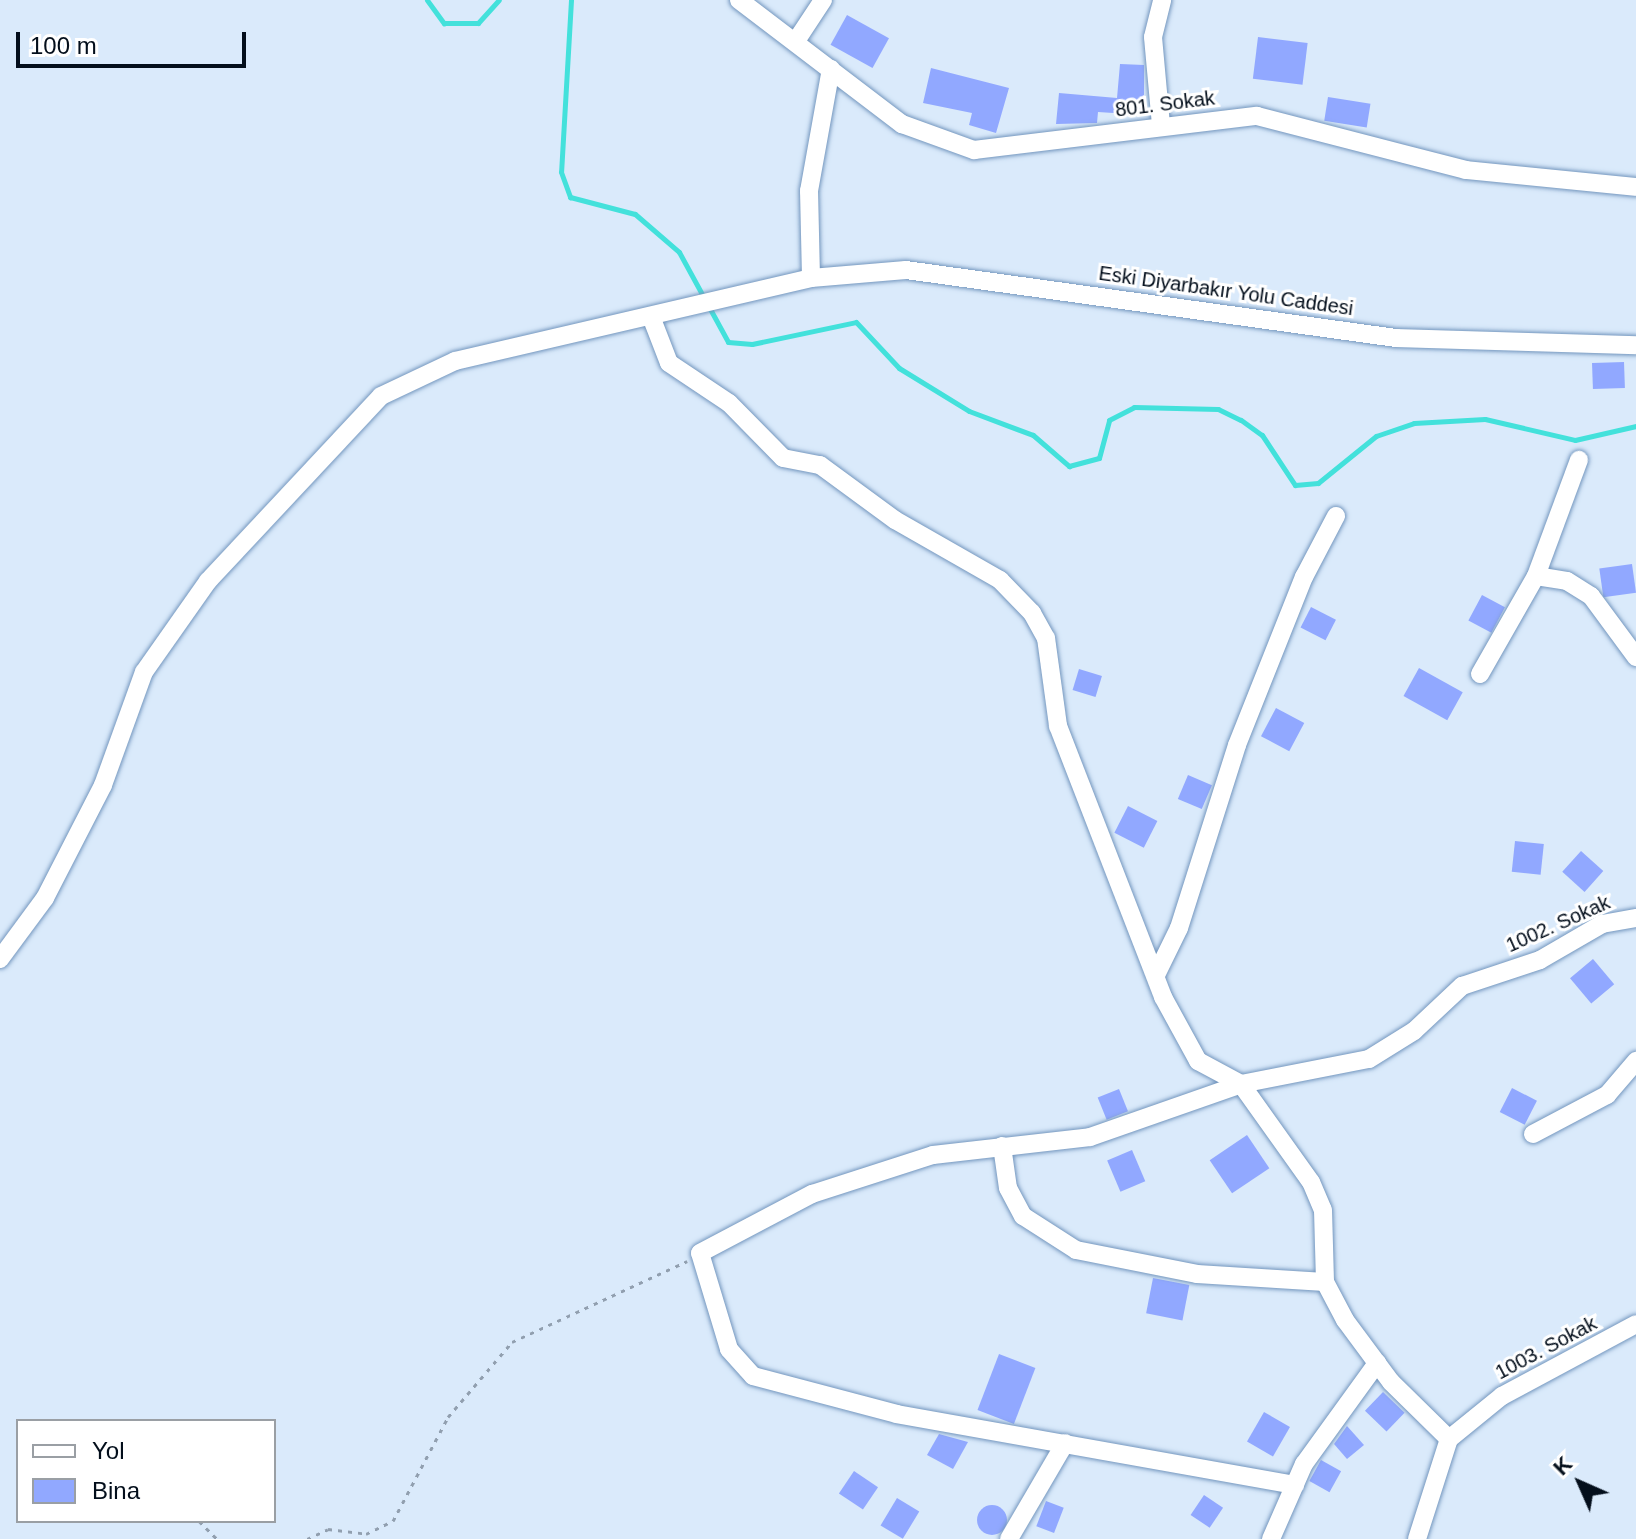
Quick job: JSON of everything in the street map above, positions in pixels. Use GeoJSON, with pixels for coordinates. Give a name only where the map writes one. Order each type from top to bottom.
{"type":"FeatureCollection","features":[{"type":"Feature","properties":{"kind":"street","name":"801. Sokak"},"geometry":{"type":"LineString","coordinates":[[739,0],[902,124],[974,150],[1161,125],[1257,116],[1308,135],[1466,170],[1636,187]]}},
{"type":"Feature","properties":{"kind":"street"},"geometry":{"type":"LineString","coordinates":[[796,41],[823,0]]}},
{"type":"Feature","properties":{"kind":"street"},"geometry":{"type":"LineString","coordinates":[[1161,125],[1153,37],[1162,0]]}},
{"type":"Feature","properties":{"kind":"street"},"geometry":{"type":"LineString","coordinates":[[811,278],[809,191],[831,69]]}},
{"type":"Feature","properties":{"kind":"street","name":"Eski Diyarbakır Yolu Caddesi"},"geometry":{"type":"LineString","coordinates":[[0,959],[45,898],[103,785],[144,672],[208,581],[381,396],[455,361],[652,319],[811,278],[906,270],[1396,338],[1636,345]]}},
{"type":"Feature","properties":{"kind":"street"},"geometry":{"type":"LineString","coordinates":[[652,319],[669,363],[729,403],[783,458],[820,465],[895,520],[1000,580],[1032,613],[1046,638],[1063,740],[1156,975],[1198,1061],[1241,1084],[1317,1196],[1325,1282],[1377,1363],[1449,1439],[1417,1539]]}},
{"type":"Feature","properties":{"kind":"street"},"geometry":{"type":"LineString","coordinates":[[1480,674],[1536,576],[1579,460]]}},
{"type":"Feature","properties":{"kind":"street"},"geometry":{"type":"LineString","coordinates":[[1156,975],[1179,928],[1237,745],[1304,577],[1336,516]]}},
{"type":"Feature","properties":{"kind":"street"},"geometry":{"type":"LineString","coordinates":[[1536,576],[1567,581],[1591,596],[1636,657]]}},
{"type":"Feature","properties":{"kind":"street","name":"1002. Sokak"},"geometry":{"type":"LineString","coordinates":[[700,1253],[842,1184],[933,1155],[1098,1135],[1241,1084],[1369,1059],[1414,1031],[1462,986],[1540,960],[1602,924],[1636,918]]}},
{"type":"Feature","properties":{"kind":"street"},"geometry":{"type":"LineString","coordinates":[[1533,1134],[1607,1095],[1636,1061]]}},
{"type":"Feature","properties":{"kind":"street"},"geometry":{"type":"LineString","coordinates":[[1002,1146],[1008,1188],[1023,1216],[1076,1250],[1197,1274],[1325,1282]]}},
{"type":"Feature","properties":{"kind":"street"},"geometry":{"type":"LineString","coordinates":[[700,1253],[729,1349],[753,1376],[897,1414],[1295,1485]]}},
{"type":"Feature","properties":{"kind":"street","name":"1003. Sokak"},"geometry":{"type":"LineString","coordinates":[[1449,1439],[1502,1396],[1636,1324]]}},
{"type":"Feature","properties":{"kind":"street"},"geometry":{"type":"LineString","coordinates":[[1271,1539],[1295,1485],[1377,1363]]}},
{"type":"Feature","properties":{"kind":"street"},"geometry":{"type":"LineString","coordinates":[[1009,1539],[1065,1443]]}},
{"type":"Feature","properties":{"kind":"path"},"geometry":{"type":"LineString","coordinates":[[307,1539],[328,1529],[366,1534],[393,1521],[448,1417],[512,1342],[700,1253]]}},
{"type":"Feature","properties":{"kind":"path"},"geometry":{"type":"LineString","coordinates":[[201,1523],[217,1539]]}},
{"type":"Feature","properties":{"kind":"building"},"geometry":{"type":"Polygon","coordinates":[[[847,15],[889,38],[872,68],[831,45],[847,15]]]}},
{"type":"Feature","properties":{"kind":"building"},"geometry":{"type":"Polygon","coordinates":[[[1258,37],[1308,43],[1303,85],[1253,79],[1258,37]]]}},
{"type":"Feature","properties":{"kind":"building"},"geometry":{"type":"Polygon","coordinates":[[[1120,64],[1144,65],[1144,115],[1098,112],[1097,123],[1056,124],[1059,93],[1117,98],[1120,64]]]}},
{"type":"Feature","properties":{"kind":"building"},"geometry":{"type":"Polygon","coordinates":[[[931,68],[1009,88],[996,133],[969,125],[972,113],[923,103],[931,68]]]}},
{"type":"Feature","properties":{"kind":"building"},"geometry":{"type":"Polygon","coordinates":[[[1328,97],[1370,104],[1367,127],[1324,121],[1328,97]]]}},
{"type":"Feature","properties":{"kind":"building"},"geometry":{"type":"Polygon","coordinates":[[[1624,362],[1625,388],[1593,389],[1592,363],[1624,362]]]}},
{"type":"Feature","properties":{"kind":"building"},"geometry":{"type":"Polygon","coordinates":[[[1632,564],[1636,593],[1603,597],[1599,569],[1632,564]]]}},
{"type":"Feature","properties":{"kind":"building"},"geometry":{"type":"Polygon","coordinates":[[[1482,595],[1505,607],[1491,633],[1468,621],[1482,595]]]}},
{"type":"Feature","properties":{"kind":"building"},"geometry":{"type":"Polygon","coordinates":[[[1311,607],[1336,620],[1326,640],[1301,627],[1311,607]]]}},
{"type":"Feature","properties":{"kind":"building"},"geometry":{"type":"Polygon","coordinates":[[[1419,668],[1463,692],[1447,720],[1403,696],[1419,668]]]}},
{"type":"Feature","properties":{"kind":"building"},"geometry":{"type":"Polygon","coordinates":[[[1079,669],[1102,676],[1096,697],[1073,690],[1079,669]]]}},
{"type":"Feature","properties":{"kind":"building"},"geometry":{"type":"Polygon","coordinates":[[[1276,708],[1304,723],[1289,751],[1261,736],[1276,708]]]}},
{"type":"Feature","properties":{"kind":"building"},"geometry":{"type":"Polygon","coordinates":[[[1188,775],[1212,785],[1202,809],[1178,799],[1188,775]]]}},
{"type":"Feature","properties":{"kind":"building"},"geometry":{"type":"Polygon","coordinates":[[[1128,806],[1157,821],[1144,848],[1114,833],[1128,806]]]}},
{"type":"Feature","properties":{"kind":"building"},"geometry":{"type":"Polygon","coordinates":[[[1515,841],[1544,844],[1541,875],[1512,872],[1515,841]]]}},
{"type":"Feature","properties":{"kind":"building"},"geometry":{"type":"Polygon","coordinates":[[[1581,851],[1603,871],[1585,892],[1562,872],[1581,851]]]}},
{"type":"Feature","properties":{"kind":"building"},"geometry":{"type":"Polygon","coordinates":[[[1593,959],[1614,984],[1591,1004],[1570,978],[1593,959]]]}},
{"type":"Feature","properties":{"kind":"building"},"geometry":{"type":"Polygon","coordinates":[[[1512,1088],[1537,1101],[1525,1125],[1500,1112],[1512,1088]]]}},
{"type":"Feature","properties":{"kind":"building"},"geometry":{"type":"Polygon","coordinates":[[[1119,1089],[1128,1111],[1107,1120],[1098,1098],[1119,1089]]]}},
{"type":"Feature","properties":{"kind":"building"},"geometry":{"type":"Polygon","coordinates":[[[1247,1135],[1269,1168],[1232,1193],[1210,1160],[1247,1135]]]}},
{"type":"Feature","properties":{"kind":"building"},"geometry":{"type":"Polygon","coordinates":[[[1132,1150],[1145,1181],[1120,1192],[1107,1161],[1132,1150]]]}},
{"type":"Feature","properties":{"kind":"building"},"geometry":{"type":"Polygon","coordinates":[[[1153,1278],[1189,1285],[1182,1320],[1146,1313],[1153,1278]]]}},
{"type":"Feature","properties":{"kind":"building"},"geometry":{"type":"Polygon","coordinates":[[[999,1354],[1035,1368],[1014,1424],[977,1410],[999,1354]]]}},
{"type":"Feature","properties":{"kind":"building"},"geometry":{"type":"Polygon","coordinates":[[[1383,1392],[1405,1413],[1387,1432],[1365,1411],[1383,1392]]]}},
{"type":"Feature","properties":{"kind":"building"},"geometry":{"type":"Polygon","coordinates":[[[1264,1412],[1290,1427],[1273,1456],[1247,1441],[1264,1412]]]}},
{"type":"Feature","properties":{"kind":"building"},"geometry":{"type":"Polygon","coordinates":[[[1347,1426],[1364,1445],[1347,1459],[1334,1444],[1347,1426]]]}},
{"type":"Feature","properties":{"kind":"building"},"geometry":{"type":"Polygon","coordinates":[[[939,1434],[968,1442],[953,1469],[927,1455],[939,1434]]]}},
{"type":"Feature","properties":{"kind":"building"},"geometry":{"type":"Polygon","coordinates":[[[1321,1460],[1341,1471],[1329,1492],[1309,1481],[1321,1460]]]}},
{"type":"Feature","properties":{"kind":"building"},"geometry":{"type":"Polygon","coordinates":[[[854,1471],[878,1487],[863,1510],[839,1493],[854,1471]]]}},
{"type":"Feature","properties":{"kind":"building"},"geometry":{"type":"Polygon","coordinates":[[[1204,1495],[1223,1508],[1210,1528],[1191,1515],[1204,1495]]]}},
{"type":"Feature","properties":{"kind":"building"},"geometry":{"type":"Polygon","coordinates":[[[897,1498],[919,1511],[903,1539],[881,1525],[897,1498]]]}},
{"type":"Feature","properties":{"kind":"building"},"geometry":{"type":"Polygon","coordinates":[[[1046,1501],[1064,1508],[1054,1533],[1036,1526],[1046,1501]]]}},
{"type":"Feature","properties":{"kind":"building"},"geometry":{"type":"Polygon","coordinates":[[[992,1505],[1003,1509],[1007,1520],[1003,1531],[992,1535],[981,1531],[977,1520],[981,1509],[992,1505]]]}},
{"type":"Feature","properties":{"kind":"waterway"},"geometry":{"type":"LineString","coordinates":[[427,0],[444,23],[478,23],[499,0]]}},
{"type":"Feature","properties":{"kind":"waterway"},"geometry":{"type":"LineString","coordinates":[[571,0],[561,172],[570,197],[635,214],[679,252],[728,342],[752,344],[856,322],[899,368],[969,411],[1033,435],[1069,466],[1099,458],[1109,420],[1134,407],[1218,409],[1241,420],[1262,435],[1295,485],[1318,483],[1376,436],[1414,423],[1485,419],[1575,440],[1636,426]]}}]}
